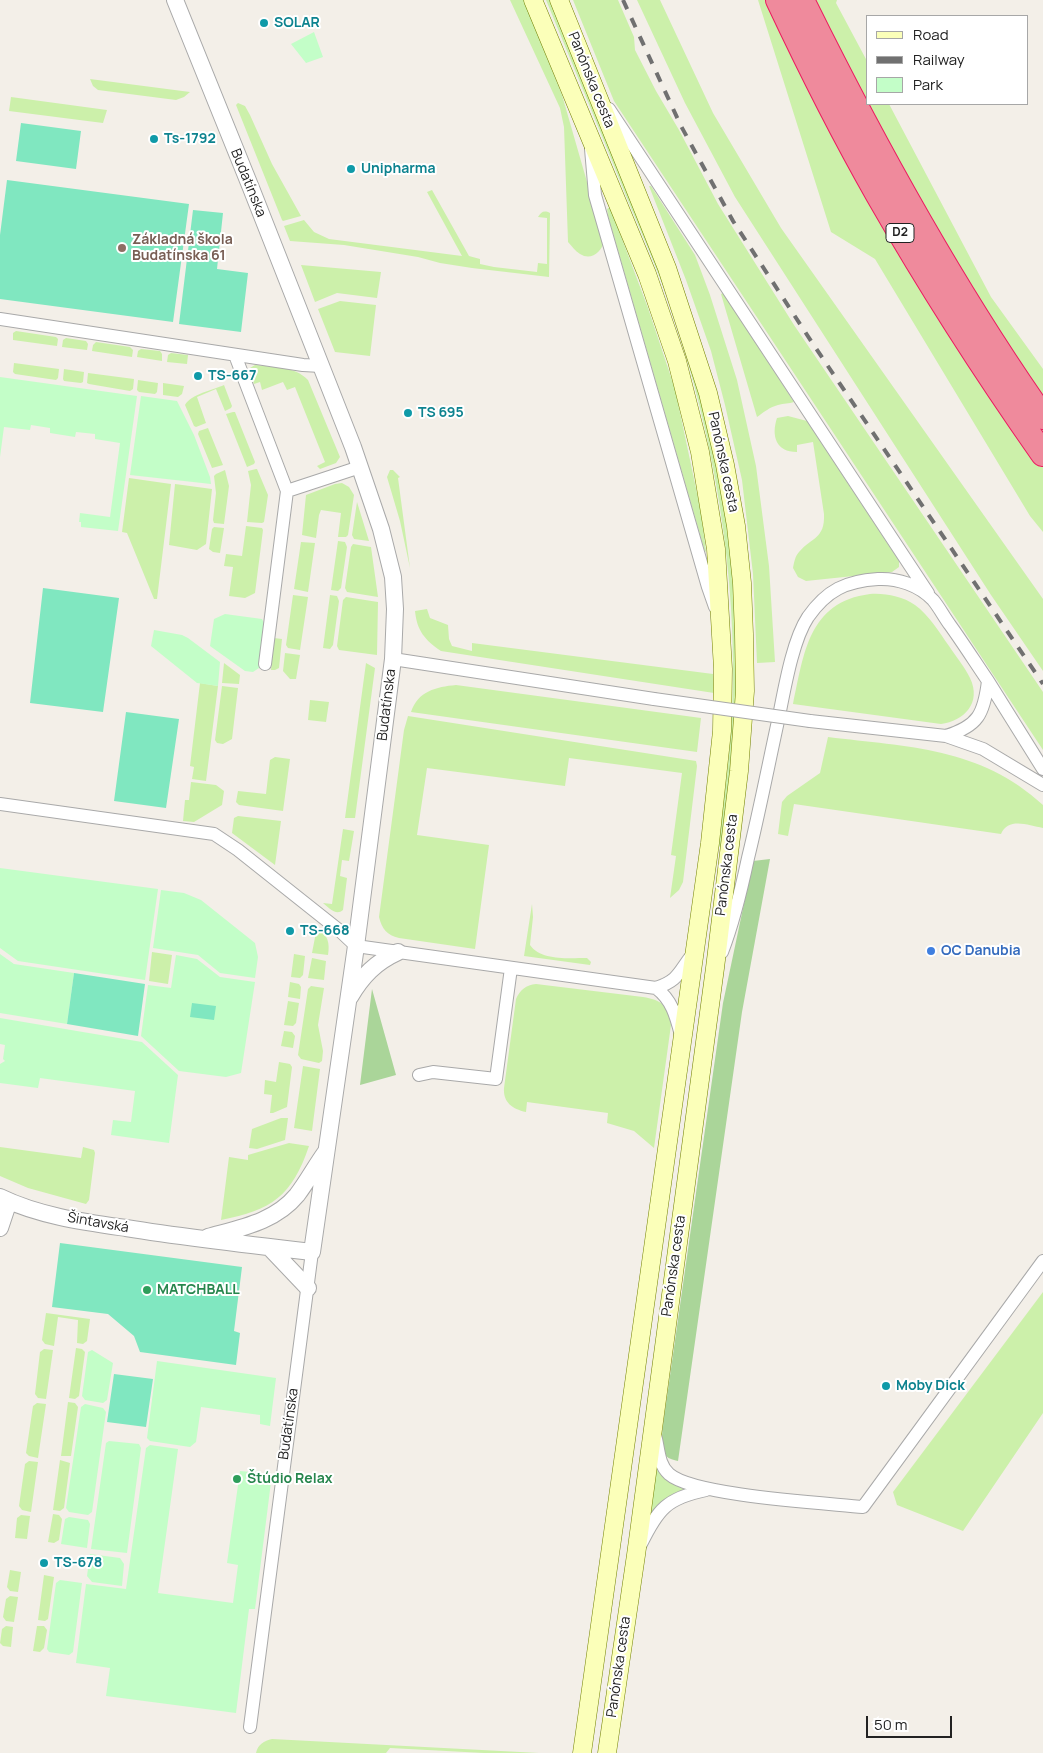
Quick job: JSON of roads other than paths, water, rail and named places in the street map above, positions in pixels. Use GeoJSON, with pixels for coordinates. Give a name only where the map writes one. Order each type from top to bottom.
{"type":"FeatureCollection","features":[{"type":"Feature","properties":{"kind":"highway","name":"D2"},"geometry":{"type":"LineString","coordinates":[[778,0],[818,83],[878,195],[940,299],[1043,454]]}},
{"type":"Feature","properties":{"kind":"highway","name":"D2"},"geometry":{"type":"LineString","coordinates":[[802,0],[839,76],[897,184],[959,289],[1043,417]]}},
{"type":"Feature","properties":{"kind":"main road","name":"Panónska cesta"},"geometry":{"type":"LineString","coordinates":[[533,0],[647,274],[677,361],[689,404],[708,492],[716,549],[721,622],[722,731],[710,843],[582,1753]]}},
{"type":"Feature","properties":{"kind":"main road","name":"Panónska cesta"},"geometry":{"type":"LineString","coordinates":[[559,0],[667,268],[682,311],[719,435],[736,526],[743,609],[745,699],[739,771],[715,968],[636,1555],[607,1753]]}},
{"type":"Feature","properties":{"kind":"street","name":"Budatínska"},"geometry":{"type":"LineString","coordinates":[[175,0],[360,467],[392,568],[395,609],[393,659],[356,946],[312,1252],[250,1727]]}},
{"type":"Feature","properties":{"kind":"street"},"geometry":{"type":"LineString","coordinates":[[594,87],[932,600],[988,681],[1043,769]]}},
{"type":"Feature","properties":{"kind":"street","name":"Panónska cesta"},"geometry":{"type":"LineString","coordinates":[[589,132],[595,195],[708,588],[721,622]]}},
{"type":"Feature","properties":{"kind":"street"},"geometry":{"type":"LineString","coordinates":[[0,319],[234,355],[321,366]]}},
{"type":"Feature","properties":{"kind":"street"},"geometry":{"type":"LineString","coordinates":[[234,355],[287,491],[265,664]]}},
{"type":"Feature","properties":{"kind":"street"},"geometry":{"type":"LineString","coordinates":[[287,491],[360,467]]}},
{"type":"Feature","properties":{"kind":"street"},"geometry":{"type":"LineString","coordinates":[[715,968],[734,922],[785,687],[797,641],[808,616],[820,602],[838,587],[864,580],[902,582],[913,586],[932,600]]}},
{"type":"Feature","properties":{"kind":"street"},"geometry":{"type":"LineString","coordinates":[[393,659],[810,721],[946,736],[983,749],[1043,785]]}},
{"type":"Feature","properties":{"kind":"street"},"geometry":{"type":"LineString","coordinates":[[946,736],[967,728],[977,719],[984,702],[988,681]]}},
{"type":"Feature","properties":{"kind":"street"},"geometry":{"type":"LineString","coordinates":[[0,804],[214,834],[238,850],[340,931],[356,946],[656,988],[673,981],[695,951]]}},
{"type":"Feature","properties":{"kind":"street"},"geometry":{"type":"LineString","coordinates":[[348,1001],[365,974],[379,962],[398,952]]}},
{"type":"Feature","properties":{"kind":"street"},"geometry":{"type":"LineString","coordinates":[[419,1075],[433,1072],[496,1079],[511,968]]}},
{"type":"Feature","properties":{"kind":"street"},"geometry":{"type":"LineString","coordinates":[[656,988],[671,1005],[682,1039]]}},
{"type":"Feature","properties":{"kind":"street","name":"Budatínska"},"geometry":{"type":"LineString","coordinates":[[285,1207],[301,1189],[326,1152]]}},
{"type":"Feature","properties":{"kind":"street"},"geometry":{"type":"LineString","coordinates":[[0,1228],[4,1199]]}},
{"type":"Feature","properties":{"kind":"street","name":"Šintavská"},"geometry":{"type":"LineString","coordinates":[[4,1199],[59,1217],[199,1240],[312,1252]]}},
{"type":"Feature","properties":{"kind":"street","name":"Šintavská"},"geometry":{"type":"LineString","coordinates":[[199,1240],[252,1224],[285,1207]]}},
{"type":"Feature","properties":{"kind":"street"},"geometry":{"type":"LineString","coordinates":[[270,1248],[308,1288]]}},
{"type":"Feature","properties":{"kind":"street"},"geometry":{"type":"LineString","coordinates":[[653,1426],[660,1461],[666,1471],[677,1479],[708,1490],[863,1507],[1043,1261]]}},
{"type":"Feature","properties":{"kind":"street"},"geometry":{"type":"LineString","coordinates":[[636,1555],[651,1523],[664,1507],[686,1494],[708,1490]]}},
{"type":"Feature","properties":{"kind":"railway"},"geometry":{"type":"LineString","coordinates":[[623,0],[681,126],[733,221],[813,344],[1043,684]]}},
{"type":"Feature","properties":{"kind":"place","name":"SOLAR"},"geometry":{"type":"Point","coordinates":[264,23]}},
{"type":"Feature","properties":{"kind":"place","name":"Ts-1792"},"geometry":{"type":"Point","coordinates":[154,139]}},
{"type":"Feature","properties":{"kind":"place","name":"Unipharma"},"geometry":{"type":"Point","coordinates":[351,169]}},
{"type":"Feature","properties":{"kind":"place","name":"Základná škola Budatínska 61"},"geometry":{"type":"Point","coordinates":[122,248]}},
{"type":"Feature","properties":{"kind":"place","name":"TS-667"},"geometry":{"type":"Point","coordinates":[198,376]}},
{"type":"Feature","properties":{"kind":"place","name":"TS 695"},"geometry":{"type":"Point","coordinates":[408,413]}},
{"type":"Feature","properties":{"kind":"place","name":"TS-668"},"geometry":{"type":"Point","coordinates":[290,931]}},
{"type":"Feature","properties":{"kind":"place","name":"OC Danubia"},"geometry":{"type":"Point","coordinates":[931,951]}},
{"type":"Feature","properties":{"kind":"place","name":"MATCHBALL"},"geometry":{"type":"Point","coordinates":[147,1290]}},
{"type":"Feature","properties":{"kind":"place","name":"Moby Dick"},"geometry":{"type":"Point","coordinates":[886,1386]}},
{"type":"Feature","properties":{"kind":"place","name":"Štúdio Relax"},"geometry":{"type":"Point","coordinates":[237,1479]}},
{"type":"Feature","properties":{"kind":"place","name":"TS-678"},"geometry":{"type":"Point","coordinates":[44,1563]}}]}
